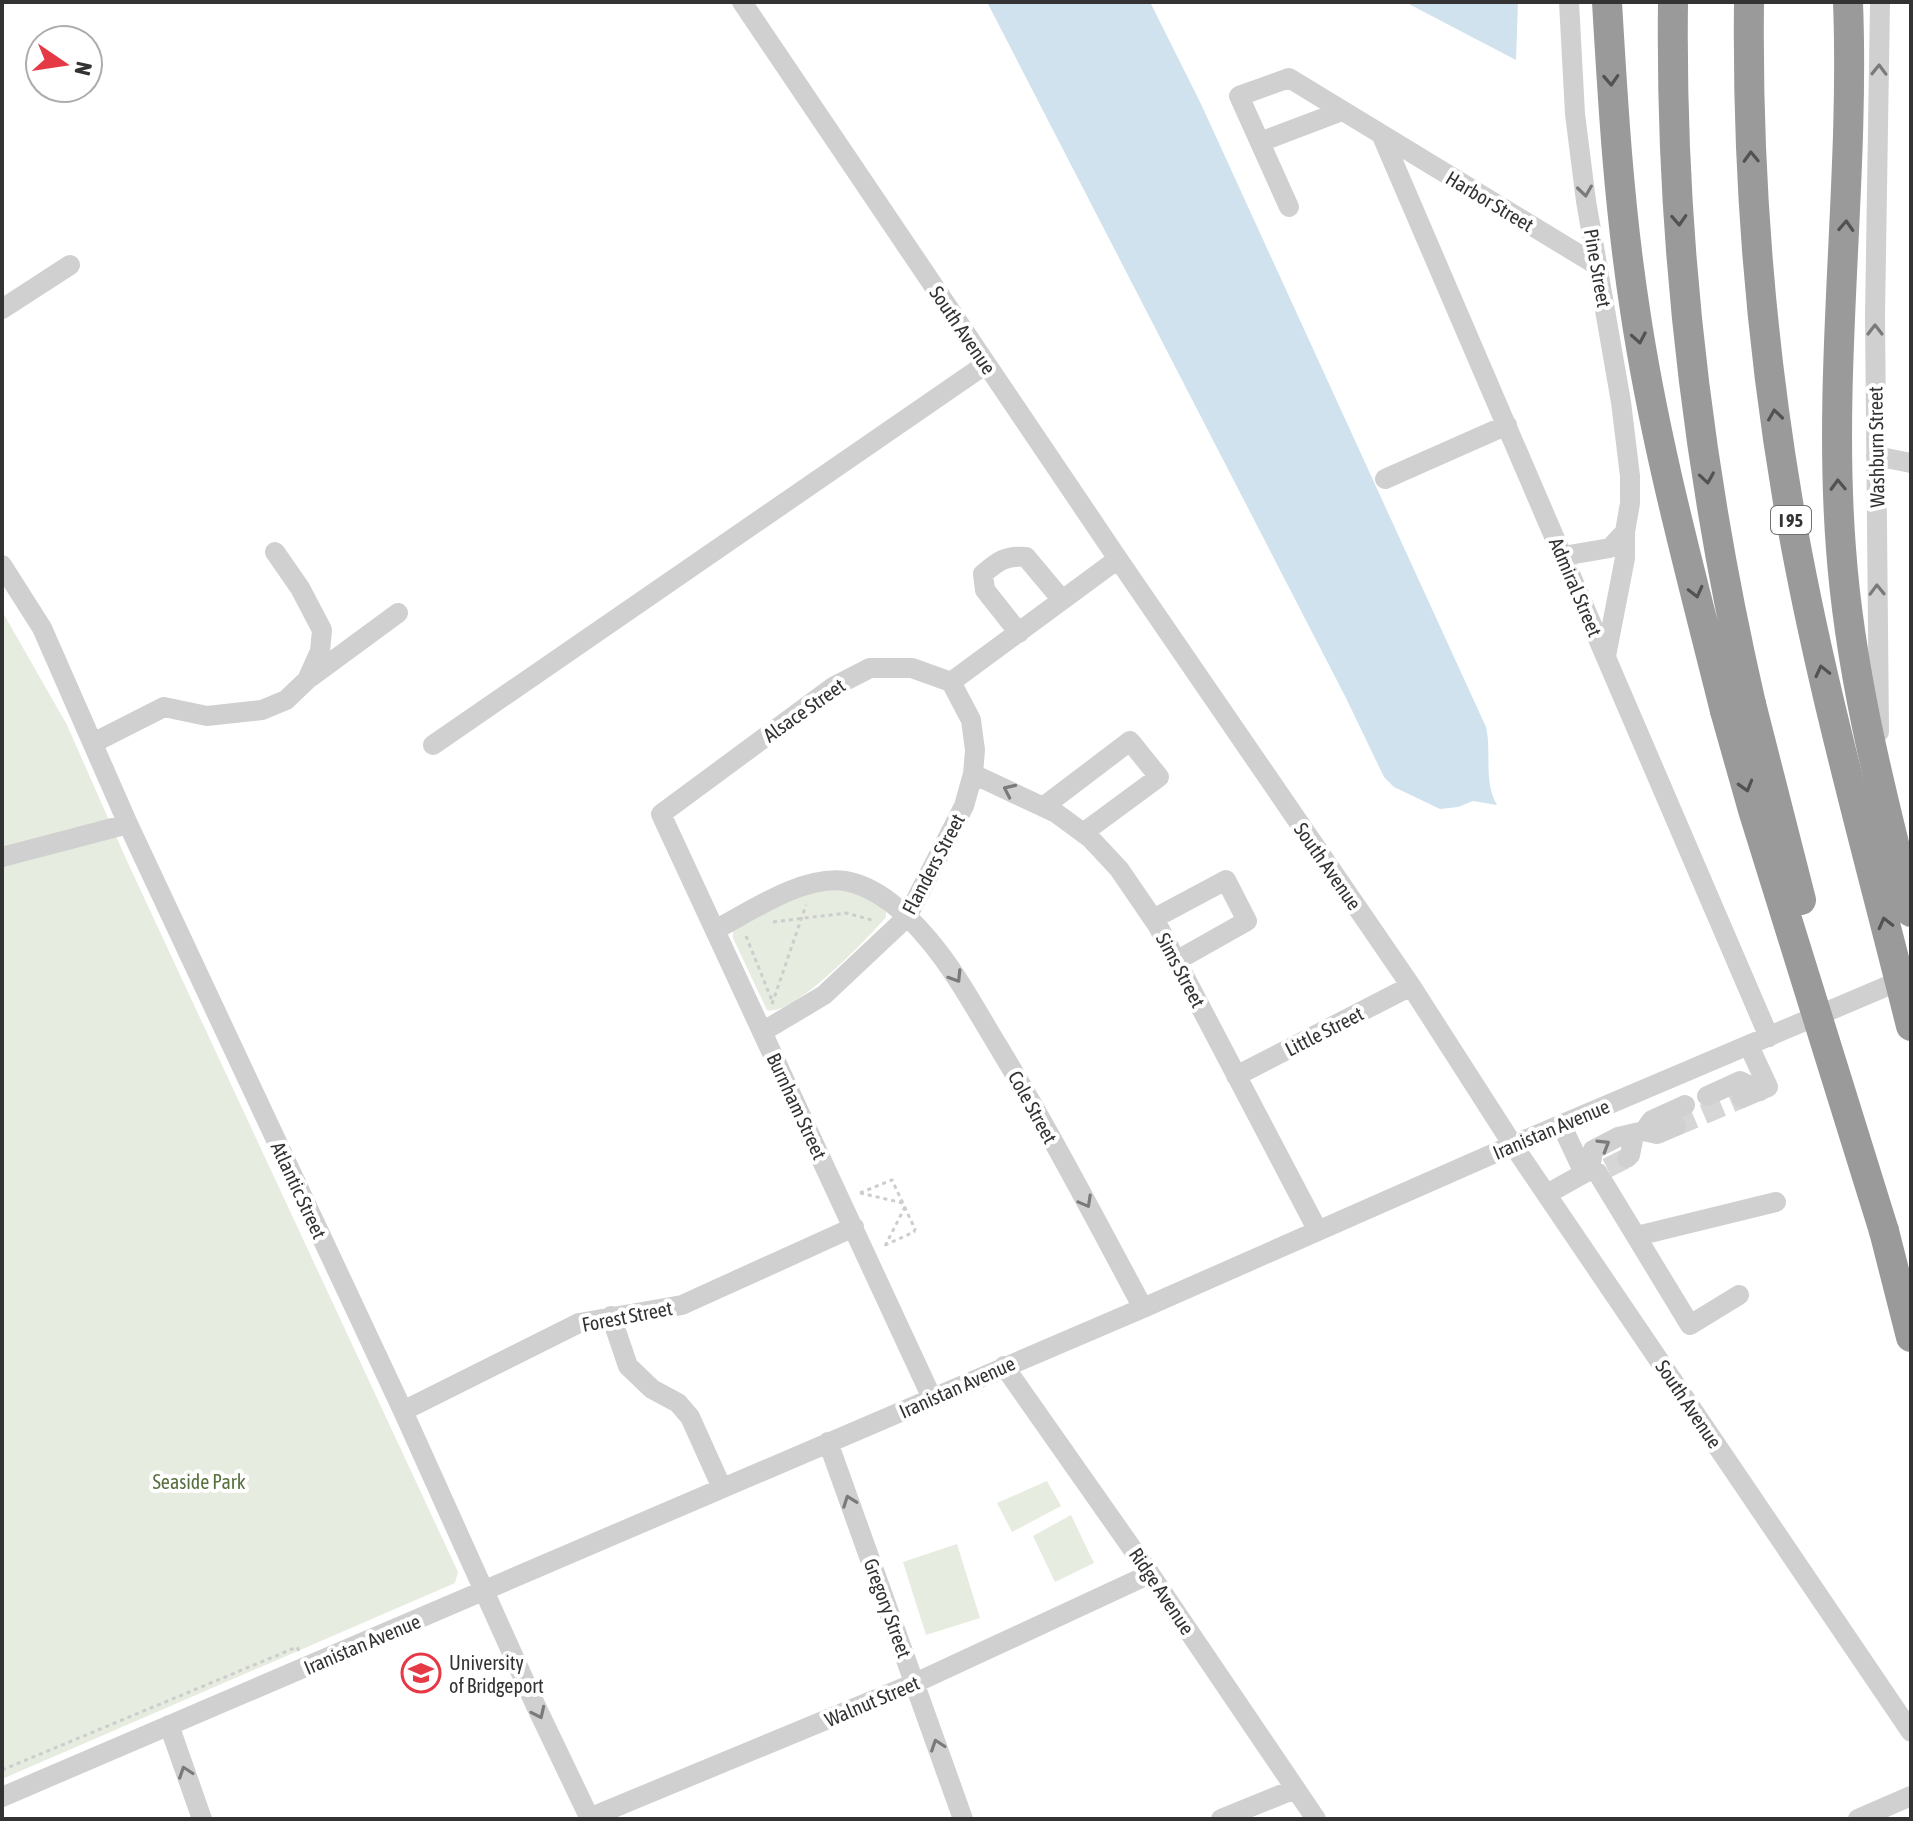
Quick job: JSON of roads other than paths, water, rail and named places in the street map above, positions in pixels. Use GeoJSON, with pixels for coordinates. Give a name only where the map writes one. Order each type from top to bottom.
{"type":"FeatureCollection","features":[{"type":"Feature","properties":{"kind":"highway"},"geometry":{"type":"LineString","coordinates":[[1607,2],[1618,175],[1637,325],[1664,462],[1725,711],[1753,810],[1884,1231]]}},
{"type":"Feature","properties":{"kind":"highway"},"geometry":{"type":"LineString","coordinates":[[1673,2],[1673,105],[1680,242],[1693,373],[1714,523],[1751,704],[1911,1337]]}},
{"type":"Feature","properties":{"kind":"highway","name":"I 95"},"geometry":{"type":"LineString","coordinates":[[1749,2],[1749,102],[1756,238],[1778,442],[1819,657],[1911,1026]]}},
{"type":"Feature","properties":{"kind":"highway"},"geometry":{"type":"LineString","coordinates":[[1848,2],[1849,154],[1837,415],[1839,520],[1845,591],[1866,729],[1911,912]]}},
{"type":"Feature","properties":{"kind":"street","name":"South Avenue"},"geometry":{"type":"LineString","coordinates":[[742,2],[1411,986],[1513,1145],[1911,1732]]}},
{"type":"Feature","properties":{"kind":"street","name":"Pine Street"},"geometry":{"type":"LineString","coordinates":[[1569,2],[1575,114],[1630,476],[1625,558],[1606,656]]}},
{"type":"Feature","properties":{"kind":"street","name":"Washburn Street"},"geometry":{"type":"LineString","coordinates":[[1880,2],[1875,316],[1879,736],[1911,889]]}},
{"type":"Feature","properties":{"kind":"street","name":"Harbor Street"},"geometry":{"type":"LineString","coordinates":[[1260,142],[1239,96],[1289,78],[1598,266]]}},
{"type":"Feature","properties":{"kind":"street"},"geometry":{"type":"LineString","coordinates":[[1289,207],[1260,142],[1342,111]]}},
{"type":"Feature","properties":{"kind":"street","name":"Admiral Street"},"geometry":{"type":"LineString","coordinates":[[1382,136],[1769,1037]]}},
{"type":"Feature","properties":{"kind":"street"},"geometry":{"type":"LineString","coordinates":[[2,309],[70,265]]}},
{"type":"Feature","properties":{"kind":"street"},"geometry":{"type":"LineString","coordinates":[[433,745],[986,364]]}},
{"type":"Feature","properties":{"kind":"street"},"geometry":{"type":"LineString","coordinates":[[1385,479],[1507,425]]}},
{"type":"Feature","properties":{"kind":"street"},"geometry":{"type":"LineString","coordinates":[[1876,456],[1910,458]]}},
{"type":"Feature","properties":{"kind":"street"},"geometry":{"type":"LineString","coordinates":[[1563,556],[1610,548],[1625,532]]}},
{"type":"Feature","properties":{"kind":"street"},"geometry":{"type":"LineString","coordinates":[[275,552],[300,588],[322,630],[320,651],[307,680]]}},
{"type":"Feature","properties":{"kind":"street"},"geometry":{"type":"LineString","coordinates":[[1019,633],[985,590],[983,574],[1001,558],[1026,557],[1062,600]]}},
{"type":"Feature","properties":{"kind":"street"},"geometry":{"type":"LineString","coordinates":[[951,682],[1118,559]]}},
{"type":"Feature","properties":{"kind":"street","name":"Atlantic Street"},"geometry":{"type":"LineString","coordinates":[[2,565],[42,628],[128,824],[403,1411],[589,1818]]}},
{"type":"Feature","properties":{"kind":"street"},"geometry":{"type":"LineString","coordinates":[[93,743],[164,707],[207,716],[262,710],[286,700],[307,680],[398,613]]}},
{"type":"Feature","properties":{"kind":"street","name":"Alsace Street"},"geometry":{"type":"LineString","coordinates":[[661,814],[833,687],[870,668],[912,668],[951,682]]}},
{"type":"Feature","properties":{"kind":"street","name":"Flanders Street"},"geometry":{"type":"LineString","coordinates":[[762,1032],[824,995],[907,917],[964,806],[973,774],[975,750],[971,720],[951,682]]}},
{"type":"Feature","properties":{"kind":"street"},"geometry":{"type":"LineString","coordinates":[[1043,807],[1130,741],[1159,777],[1083,833]]}},
{"type":"Feature","properties":{"kind":"street","name":"Sims Street"},"geometry":{"type":"LineString","coordinates":[[973,774],[1043,807],[1083,833],[1119,869],[1153,919],[1318,1231]]}},
{"type":"Feature","properties":{"kind":"street","name":"Burnham Street"},"geometry":{"type":"LineString","coordinates":[[661,814],[762,1032],[851,1196],[854,1227],[876,1249],[932,1398]]}},
{"type":"Feature","properties":{"kind":"street"},"geometry":{"type":"LineString","coordinates":[[2,857],[128,824]]}},
{"type":"Feature","properties":{"kind":"street","name":"Cole Street"},"geometry":{"type":"LineString","coordinates":[[715,930],[792,891],[828,880],[855,883],[907,917],[949,966],[972,1002],[1023,1087],[1143,1308]]}},
{"type":"Feature","properties":{"kind":"street"},"geometry":{"type":"LineString","coordinates":[[1153,919],[1226,880],[1247,921],[1176,961]]}},
{"type":"Feature","properties":{"kind":"street","name":"Iranistan Avenue"},"geometry":{"type":"LineString","coordinates":[[2,1797],[1911,976]]}},
{"type":"Feature","properties":{"kind":"street","name":"Little Street"},"geometry":{"type":"LineString","coordinates":[[1236,1076],[1411,986]]}},
{"type":"Feature","properties":{"kind":"street"},"geometry":{"type":"LineString","coordinates":[[1707,1096],[1740,1081],[1751,1094],[1768,1087],[1749,1046]]}},
{"type":"Feature","properties":{"kind":"street"},"geometry":{"type":"LineString","coordinates":[[1624,1098],[1639,1133]]}},
{"type":"Feature","properties":{"kind":"street"},"geometry":{"type":"LineString","coordinates":[[1627,1158],[1639,1133],[1652,1120],[1685,1105]]}},
{"type":"Feature","properties":{"kind":"street"},"geometry":{"type":"LineString","coordinates":[[1561,1124],[1637,1236],[1690,1325],[1739,1295]]}},
{"type":"Feature","properties":{"kind":"street"},"geometry":{"type":"LineString","coordinates":[[1595,1171],[1593,1150],[1618,1137],[1657,1134],[1676,1126]]}},
{"type":"Feature","properties":{"kind":"street"},"geometry":{"type":"LineString","coordinates":[[1547,1194],[1595,1171]]}},
{"type":"Feature","properties":{"kind":"street"},"geometry":{"type":"LineString","coordinates":[[1637,1236],[1776,1202]]}},
{"type":"Feature","properties":{"kind":"street","name":"Forest Street"},"geometry":{"type":"LineString","coordinates":[[403,1411],[579,1323],[682,1305],[854,1227]]}},
{"type":"Feature","properties":{"kind":"street"},"geometry":{"type":"LineString","coordinates":[[611,1316],[628,1366],[652,1389],[678,1403],[690,1417],[722,1488]]}},
{"type":"Feature","properties":{"kind":"street","name":"Ridge Avenue"},"geometry":{"type":"LineString","coordinates":[[1004,1366],[1316,1819]]}},
{"type":"Feature","properties":{"kind":"street","name":"Gregory Street"},"geometry":{"type":"LineString","coordinates":[[828,1442],[963,1819]]}},
{"type":"Feature","properties":{"kind":"street","name":"Walnut Street"},"geometry":{"type":"LineString","coordinates":[[589,1818],[915,1683],[1150,1574]]}},
{"type":"Feature","properties":{"kind":"street"},"geometry":{"type":"LineString","coordinates":[[169,1725],[202,1819]]}},
{"type":"Feature","properties":{"kind":"street"},"geometry":{"type":"LineString","coordinates":[[1221,1819],[1295,1789]]}},
{"type":"Feature","properties":{"kind":"street"},"geometry":{"type":"LineString","coordinates":[[1858,1819],[1911,1796]]}},
{"type":"Feature","properties":{"kind":"water"},"geometry":{"type":"Polygon","coordinates":[[[987,2],[1150,2],[1201,104],[1486,727],[1490,786],[1497,805],[1473,801],[1440,809],[1394,787],[1384,777],[987,2]]]}},
{"type":"Feature","properties":{"kind":"water"},"geometry":{"type":"Polygon","coordinates":[[[1405,2],[1518,2],[1516,60],[1405,2]]]}},
{"type":"Feature","properties":{"kind":"tunnel"},"geometry":{"type":"LineString","coordinates":[[1676,1126],[1742,1098]]}},
{"type":"Feature","properties":{"kind":"tunnel"},"geometry":{"type":"LineString","coordinates":[[1607,1168],[1627,1158]]}},
{"type":"Feature","properties":{"kind":"place","name":"University of Bridgeport"},"geometry":{"type":"Point","coordinates":[421,1673]}},
{"type":"Feature","properties":{"kind":"park label","name":"Seaside Park"},"geometry":{"type":"Point","coordinates":[199,1481]}}]}
